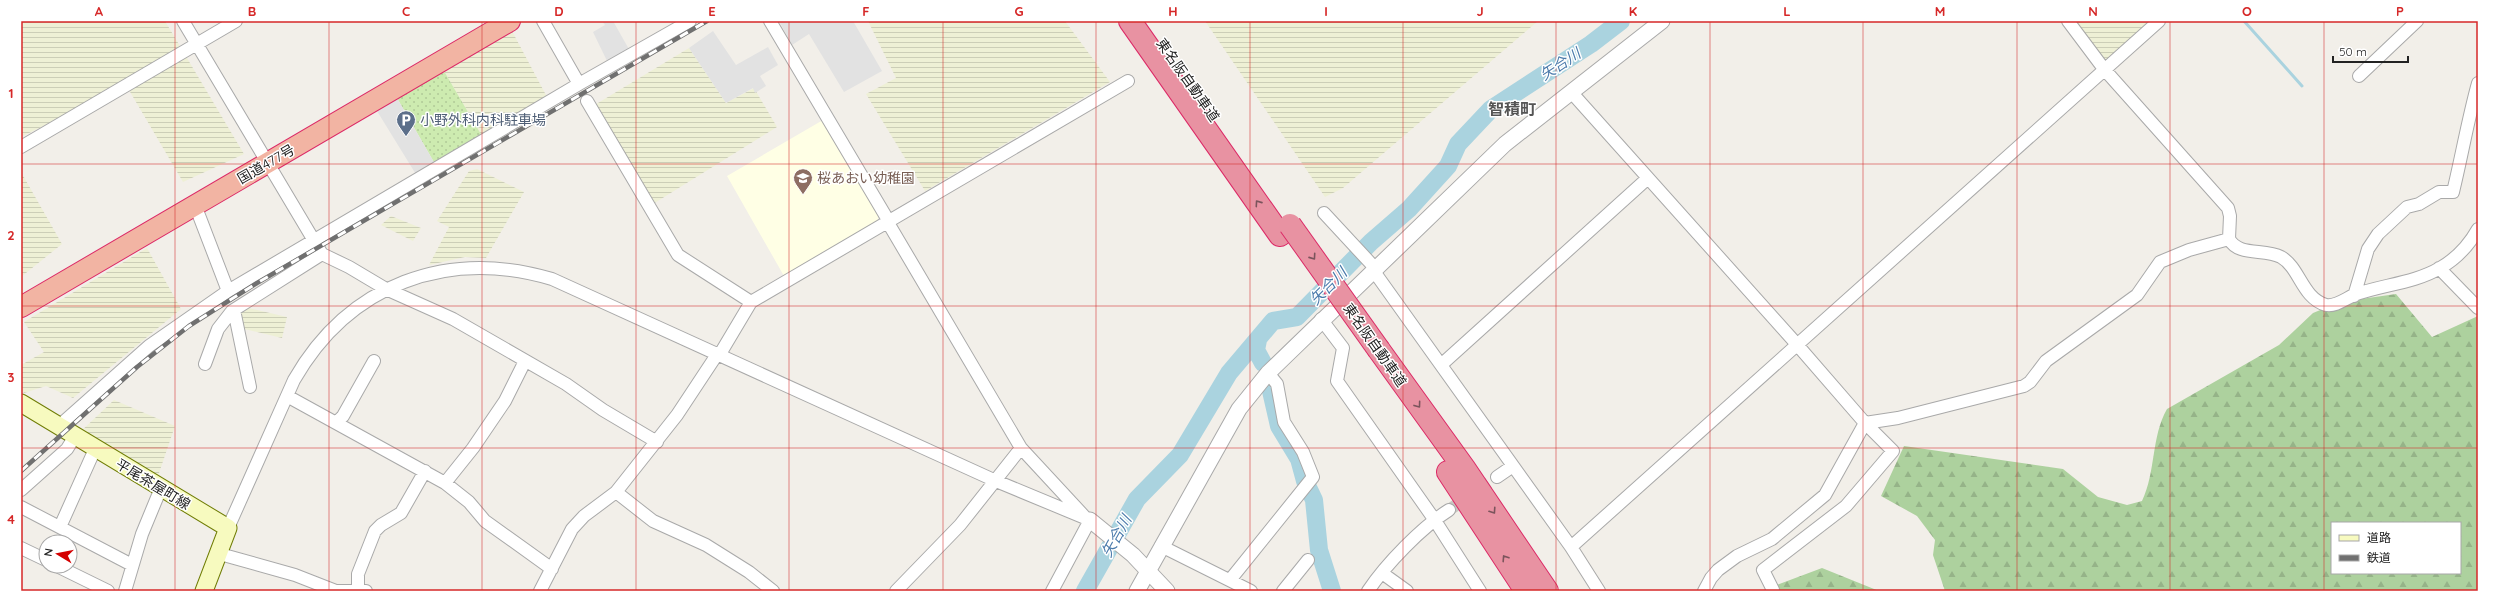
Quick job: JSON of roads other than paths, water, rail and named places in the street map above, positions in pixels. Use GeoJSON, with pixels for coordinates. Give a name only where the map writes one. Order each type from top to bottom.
{"type":"FeatureCollection","features":[{"type":"Feature","properties":{"kind":"highway","name":"国道477号"},"geometry":{"type":"LineString","coordinates":[[21,307],[510,21]]}},
{"type":"Feature","properties":{"kind":"highway","name":"東名阪自動車道"},"geometry":{"type":"LineString","coordinates":[[1130,21],[1285,230],[1373,355],[1526,591]]}},
{"type":"Feature","properties":{"kind":"highway","name":"東名阪自動車道"},"geometry":{"type":"LineString","coordinates":[[1147,21],[1285,230]]}},
{"type":"Feature","properties":{"kind":"highway","name":"東名阪自動車道"},"geometry":{"type":"LineString","coordinates":[[1373,355],[1464,468],[1547,591]]}},
{"type":"Feature","properties":{"kind":"main road","name":"平尾茶屋町線"},"geometry":{"type":"LineString","coordinates":[[21,403],[228,528]]}},
{"type":"Feature","properties":{"kind":"main road"},"geometry":{"type":"LineString","coordinates":[[204,591],[220,554],[228,528]]}},
{"type":"Feature","properties":{"kind":"street"},"geometry":{"type":"LineString","coordinates":[[183,21],[266,163],[322,254],[349,267],[386,289],[453,319],[570,387],[608,414],[657,442]]}},
{"type":"Feature","properties":{"kind":"street"},"geometry":{"type":"LineString","coordinates":[[21,147],[236,21]]}},
{"type":"Feature","properties":{"kind":"street"},"geometry":{"type":"LineString","coordinates":[[543,21],[579,84]]}},
{"type":"Feature","properties":{"kind":"street"},"geometry":{"type":"LineString","coordinates":[[58,426],[149,346],[228,291],[579,84],[690,21]]}},
{"type":"Feature","properties":{"kind":"street"},"geometry":{"type":"LineString","coordinates":[[770,21],[1022,448],[1087,518],[1133,555],[1147,572],[1167,591]]}},
{"type":"Feature","properties":{"kind":"street"},"geometry":{"type":"LineString","coordinates":[[1136,591],[1239,409],[1268,372],[1373,267],[1505,144],[1662,21]]}},
{"type":"Feature","properties":{"kind":"street"},"geometry":{"type":"LineString","coordinates":[[2068,21],[2104,70],[2228,208],[2230,216],[2229,239]]}},
{"type":"Feature","properties":{"kind":"street"},"geometry":{"type":"LineString","coordinates":[[1571,547],[2159,21]]}},
{"type":"Feature","properties":{"kind":"street"},"geometry":{"type":"LineString","coordinates":[[2359,76],[2417,21]]}},
{"type":"Feature","properties":{"kind":"street"},"geometry":{"type":"LineString","coordinates":[[540,591],[577,522],[616,492],[657,442],[678,415],[719,354],[751,302],[1128,81]]}},
{"type":"Feature","properties":{"kind":"street"},"geometry":{"type":"LineString","coordinates":[[2354,296],[2368,248],[2378,234],[2407,207],[2419,204],[2439,192],[2453,192],[2465,142],[2468,116],[2478,83]]}},
{"type":"Feature","properties":{"kind":"street"},"geometry":{"type":"LineString","coordinates":[[1572,93],[1865,423],[1893,451],[1846,506],[1763,570],[1773,590]]}},
{"type":"Feature","properties":{"kind":"street"},"geometry":{"type":"LineString","coordinates":[[587,101],[678,255],[751,302]]}},
{"type":"Feature","properties":{"kind":"street"},"geometry":{"type":"LineString","coordinates":[[1441,365],[1648,178]]}},
{"type":"Feature","properties":{"kind":"street"},"geometry":{"type":"LineString","coordinates":[[195,205],[228,291]]}},
{"type":"Feature","properties":{"kind":"street"},"geometry":{"type":"LineString","coordinates":[[1324,213],[1373,267],[1571,547],[1599,591]]}},
{"type":"Feature","properties":{"kind":"street"},"geometry":{"type":"LineString","coordinates":[[2229,239],[2240,249],[2281,258],[2290,265],[2304,288],[2324,304],[2331,306],[2354,296],[2439,268],[2470,244],[2478,230]]}},
{"type":"Feature","properties":{"kind":"street"},"geometry":{"type":"LineString","coordinates":[[1865,423],[1913,415],[2024,386],[2030,382],[2046,361],[2136,295],[2160,262],[2189,250],[2229,239]]}},
{"type":"Feature","properties":{"kind":"street"},"geometry":{"type":"LineString","coordinates":[[205,364],[218,329],[234,310],[322,254]]}},
{"type":"Feature","properties":{"kind":"street"},"geometry":{"type":"LineString","coordinates":[[228,528],[287,396],[304,362],[327,332],[353,309],[386,289],[422,276],[455,269],[491,268],[523,272],[558,282],[996,481],[1087,518]]}},
{"type":"Feature","properties":{"kind":"street"},"geometry":{"type":"LineString","coordinates":[[2439,268],[2478,308]]}},
{"type":"Feature","properties":{"kind":"street"},"geometry":{"type":"LineString","coordinates":[[234,310],[250,388]]}},
{"type":"Feature","properties":{"kind":"street"},"geometry":{"type":"LineString","coordinates":[[1321,319],[1343,348],[1337,381],[1434,519],[1480,591]]}},
{"type":"Feature","properties":{"kind":"street"},"geometry":{"type":"LineString","coordinates":[[445,483],[473,448],[505,401],[525,360]]}},
{"type":"Feature","properties":{"kind":"street"},"geometry":{"type":"LineString","coordinates":[[337,422],[343,416],[374,361]]}},
{"type":"Feature","properties":{"kind":"street"},"geometry":{"type":"LineString","coordinates":[[1232,584],[1313,477],[1303,452],[1288,431],[1281,414],[1275,380],[1268,372]]}},
{"type":"Feature","properties":{"kind":"street"},"geometry":{"type":"LineString","coordinates":[[287,396],[337,422],[445,483],[469,502],[485,521],[552,569]]}},
{"type":"Feature","properties":{"kind":"street"},"geometry":{"type":"LineString","coordinates":[[1704,591],[1718,570],[1743,553],[1768,542],[1825,495],[1865,423]]}},
{"type":"Feature","properties":{"kind":"street"},"geometry":{"type":"LineString","coordinates":[[21,490],[67,449],[75,436]]}},
{"type":"Feature","properties":{"kind":"street"},"geometry":{"type":"LineString","coordinates":[[896,591],[960,525],[1022,448]]}},
{"type":"Feature","properties":{"kind":"street"},"geometry":{"type":"LineString","coordinates":[[60,528],[95,449]]}},
{"type":"Feature","properties":{"kind":"street"},"geometry":{"type":"LineString","coordinates":[[1497,477],[1513,466]]}},
{"type":"Feature","properties":{"kind":"street"},"geometry":{"type":"LineString","coordinates":[[220,554],[295,575],[336,591],[362,590],[358,574],[375,531],[381,525],[392,520],[400,513],[425,472]]}},
{"type":"Feature","properties":{"kind":"street"},"geometry":{"type":"LineString","coordinates":[[125,591],[132,565],[161,488]]}},
{"type":"Feature","properties":{"kind":"street"},"geometry":{"type":"LineString","coordinates":[[616,492],[653,521],[706,545],[749,572],[773,591]]}},
{"type":"Feature","properties":{"kind":"street"},"geometry":{"type":"LineString","coordinates":[[21,508],[132,565]]}},
{"type":"Feature","properties":{"kind":"street"},"geometry":{"type":"LineString","coordinates":[[1368,591],[1382,573],[1434,519],[1449,510]]}},
{"type":"Feature","properties":{"kind":"street"},"geometry":{"type":"LineString","coordinates":[[1052,591],[1087,518]]}},
{"type":"Feature","properties":{"kind":"street"},"geometry":{"type":"LineString","coordinates":[[1789,525],[1803,540]]}},
{"type":"Feature","properties":{"kind":"street"},"geometry":{"type":"LineString","coordinates":[[1161,546],[1232,584],[1251,591]]}},
{"type":"Feature","properties":{"kind":"street"},"geometry":{"type":"LineString","coordinates":[[21,548],[38,556]]}},
{"type":"Feature","properties":{"kind":"street"},"geometry":{"type":"LineString","coordinates":[[1284,591],[1308,560]]}},
{"type":"Feature","properties":{"kind":"street"},"geometry":{"type":"LineString","coordinates":[[1382,573],[1407,591]]}},
{"type":"Feature","properties":{"kind":"street"},"geometry":{"type":"LineString","coordinates":[[73,574],[108,591]]}},
{"type":"Feature","properties":{"kind":"waterway","name":"矢合川"},"geometry":{"type":"LineString","coordinates":[[1085,591],[1137,499],[1180,455],[1229,373],[1273,321],[1297,317],[1371,242],[1409,209],[1448,166],[1458,144],[1491,109],[1591,44],[1621,21]]}},
{"type":"Feature","properties":{"kind":"waterway"},"geometry":{"type":"LineString","coordinates":[[2244,21],[2302,86]]}},
{"type":"Feature","properties":{"kind":"waterway"},"geometry":{"type":"LineString","coordinates":[[1258,340],[1256,350],[1263,363]]}},
{"type":"Feature","properties":{"kind":"waterway"},"geometry":{"type":"LineString","coordinates":[[1271,391],[1279,426],[1299,459],[1305,481],[1314,500],[1319,550],[1332,591]]}},
{"type":"Feature","properties":{"kind":"tunnel"},"geometry":{"type":"LineString","coordinates":[[1449,510],[1497,477]]}},
{"type":"Feature","properties":{"kind":"railway"},"geometry":{"type":"LineString","coordinates":[[21,471],[137,367],[189,326],[257,283],[707,21]]}},
{"type":"Feature","properties":{"kind":"place","name":"小野外科内科駐車場"},"geometry":{"type":"Point","coordinates":[406,137]}},
{"type":"Feature","properties":{"kind":"place","name":"桜あおい幼稚園"},"geometry":{"type":"Point","coordinates":[803,195]}},
{"type":"Feature","properties":{"kind":"district","name":"智積町"},"geometry":{"type":"Point","coordinates":[1512,109]}}]}
